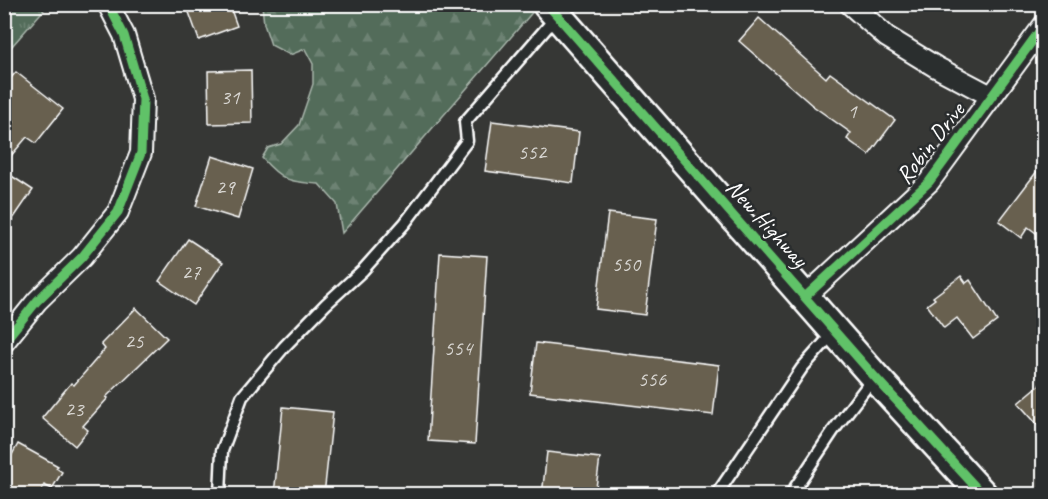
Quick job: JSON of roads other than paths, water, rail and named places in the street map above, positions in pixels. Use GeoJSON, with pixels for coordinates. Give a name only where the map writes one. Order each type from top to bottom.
{"type":"FeatureCollection","features":[{"type":"Feature","properties":{"kind":"street"},"geometry":{"type":"LineString","coordinates":[[4,342],[37,302],[82,257],[118,212],[141,153],[143,99],[124,35],[108,4]]}},
{"type":"Feature","properties":{"kind":"street"},"geometry":{"type":"LineString","coordinates":[[850,4],[887,37],[936,67],[991,96]]}},
{"type":"Feature","properties":{"kind":"street","name":"New Highway"},"geometry":{"type":"LineString","coordinates":[[552,10],[874,376],[982,495]]}},
{"type":"Feature","properties":{"kind":"street","name":"Robin Drive"},"geometry":{"type":"LineString","coordinates":[[806,296],[929,182],[1044,25]]}},
{"type":"Feature","properties":{"kind":"lane"},"geometry":{"type":"LineString","coordinates":[[220,495],[222,451],[242,397],[284,347],[363,270],[405,223],[467,141],[465,122],[552,10]]}},
{"type":"Feature","properties":{"kind":"lane"},"geometry":{"type":"LineString","coordinates":[[717,495],[802,368],[835,331]]}},
{"type":"Feature","properties":{"kind":"lane"},"geometry":{"type":"LineString","coordinates":[[791,495],[833,430],[874,376]]}}]}
